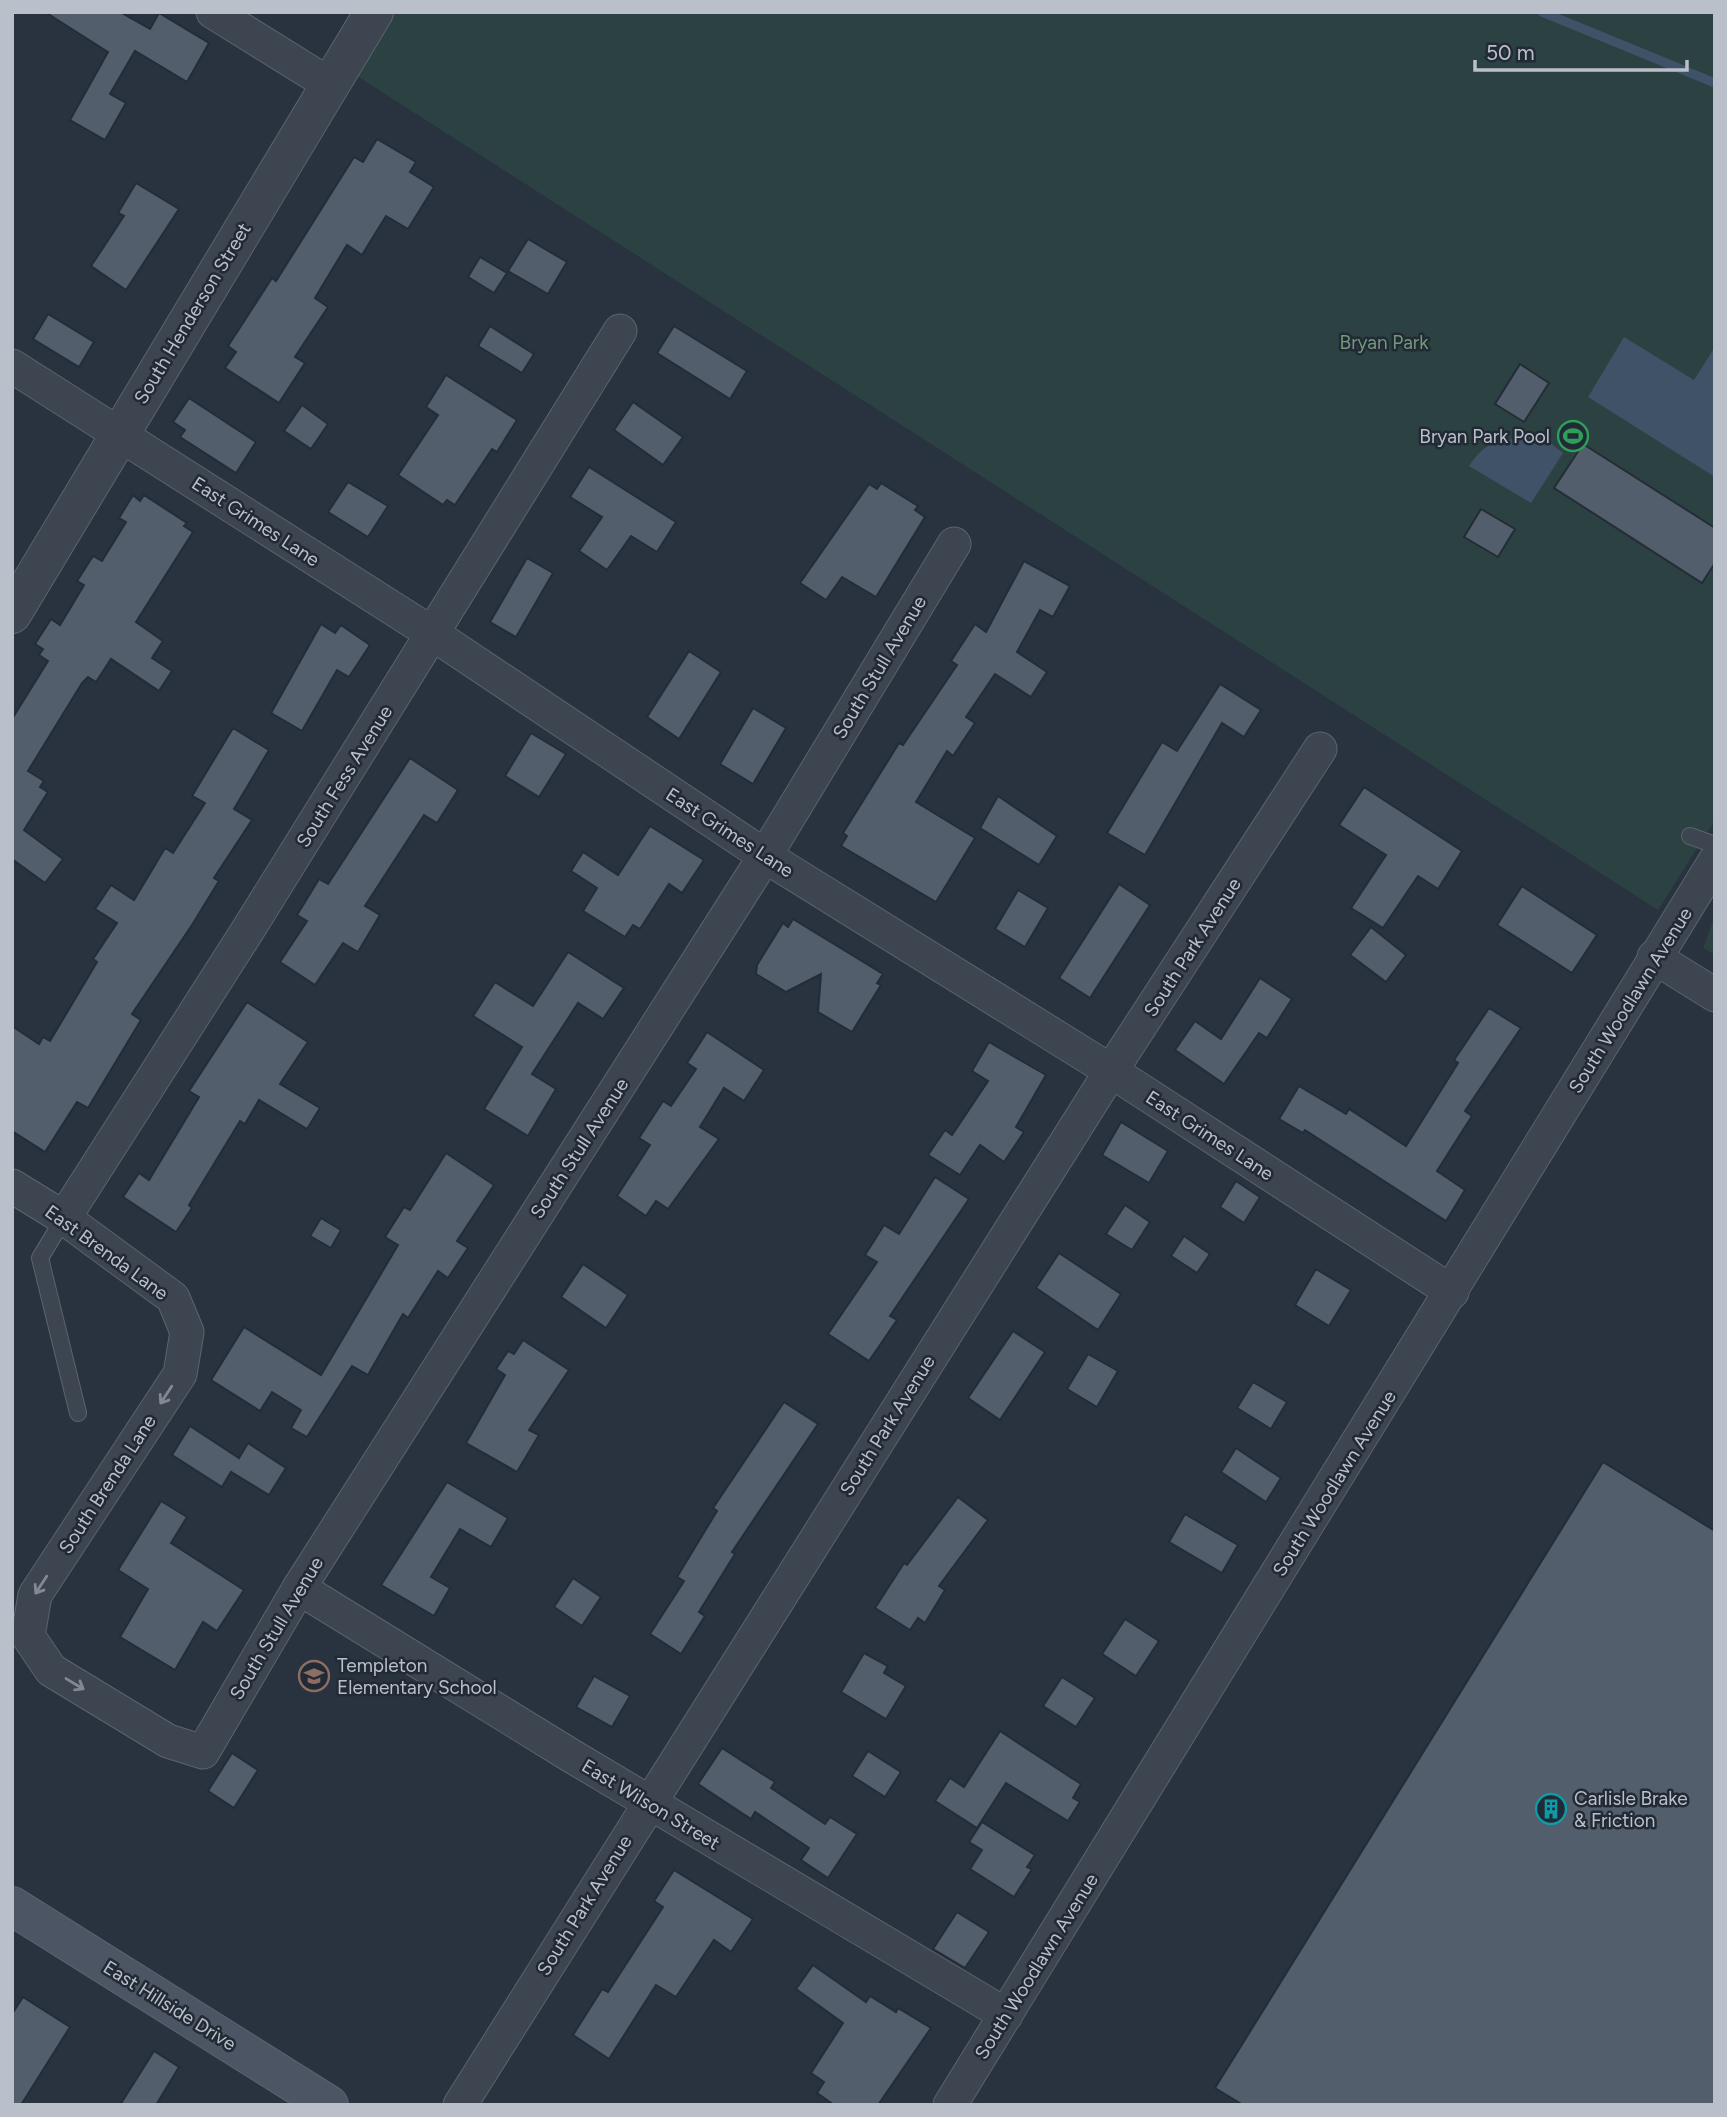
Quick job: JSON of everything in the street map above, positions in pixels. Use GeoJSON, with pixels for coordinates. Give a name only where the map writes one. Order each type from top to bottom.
{"type":"FeatureCollection","features":[{"type":"Feature","properties":{"kind":"main road","name":"East Hillside Drive"},"geometry":{"type":"LineString","coordinates":[[12,1906],[329,2105]]}},
{"type":"Feature","properties":{"kind":"street"},"geometry":{"type":"LineString","coordinates":[[213,12],[329,84]]}},
{"type":"Feature","properties":{"kind":"street","name":"South Henderson Street"},"geometry":{"type":"LineString","coordinates":[[12,614],[374,12]]}},
{"type":"Feature","properties":{"kind":"street","name":"South Fess Avenue"},"geometry":{"type":"LineString","coordinates":[[64,1218],[433,634],[620,331]]}},
{"type":"Feature","properties":{"kind":"street","name":"East Grimes Lane"},"geometry":{"type":"LineString","coordinates":[[12,366],[433,634],[765,856],[1111,1071],[1452,1292]]}},
{"type":"Feature","properties":{"kind":"street","name":"South Stull Avenue"},"geometry":{"type":"LineString","coordinates":[[203,1752],[299,1588],[765,856],[954,544]]}},
{"type":"Feature","properties":{"kind":"street","name":"South Park Avenue"},"geometry":{"type":"LineString","coordinates":[[460,2105],[648,1802],[1111,1071],[1320,749]]}},
{"type":"Feature","properties":{"kind":"street","name":"South Woodlawn Avenue"},"geometry":{"type":"LineString","coordinates":[[950,2105],[1715,861]]}},
{"type":"Feature","properties":{"kind":"street"},"geometry":{"type":"LineString","coordinates":[[1654,957],[1715,995]]}},
{"type":"Feature","properties":{"kind":"street","name":"East Brenda Lane"},"geometry":{"type":"LineString","coordinates":[[12,1186],[64,1218],[173,1298],[187,1332]]}},
{"type":"Feature","properties":{"kind":"street","name":"South Brenda Lane"},"geometry":{"type":"LineString","coordinates":[[187,1332],[180,1374],[35,1595],[28,1636],[51,1670],[168,1741],[203,1752]]}},
{"type":"Feature","properties":{"kind":"street","name":"East Wilson Street"},"geometry":{"type":"LineString","coordinates":[[299,1588],[648,1802],[1006,2015]]}},
{"type":"Feature","properties":{"kind":"lane"},"geometry":{"type":"LineString","coordinates":[[1690,836],[1715,845]]}},
{"type":"Feature","properties":{"kind":"lane"},"geometry":{"type":"LineString","coordinates":[[64,1218],[40,1258],[78,1413]]}},
{"type":"Feature","properties":{"kind":"green space","name":"Bryan Park"},"geometry":{"type":"Polygon","coordinates":[[[395,12],[1715,12],[1715,820],[1658,910],[357,76],[395,12]]]}},
{"type":"Feature","properties":{"kind":"green space"},"geometry":{"type":"Polygon","coordinates":[[[1715,916],[1715,955],[1703,948],[1715,916]]]}},
{"type":"Feature","properties":{"kind":"water"},"geometry":{"type":"Polygon","coordinates":[[[1624,337],[1694,380],[1715,347],[1715,477],[1588,397],[1624,337]]]}},
{"type":"Feature","properties":{"kind":"water"},"geometry":{"type":"Polygon","coordinates":[[[1524,436],[1545,439],[1563,453],[1531,503],[1469,466],[1487,447],[1524,436]]]}},
{"type":"Feature","properties":{"kind":"building"},"geometry":{"type":"Polygon","coordinates":[[[45,12],[120,12],[150,29],[159,13],[209,43],[187,82],[135,51],[110,94],[126,103],[105,140],[70,120],[108,52],[45,12]]]}},
{"type":"Feature","properties":{"kind":"building"},"geometry":{"type":"Polygon","coordinates":[[[377,139],[416,162],[410,172],[434,187],[408,229],[386,216],[362,255],[347,245],[315,298],[328,307],[295,357],[305,363],[279,403],[225,368],[236,352],[228,346],[272,278],[276,281],[354,157],[363,162],[377,139]]]}},
{"type":"Feature","properties":{"kind":"building"},"geometry":{"type":"Polygon","coordinates":[[[136,183],[179,209],[126,290],[91,266],[124,216],[118,213],[136,183]]]}},
{"type":"Feature","properties":{"kind":"building"},"geometry":{"type":"Polygon","coordinates":[[[528,239],[567,262],[548,294],[508,271],[528,239]]]}},
{"type":"Feature","properties":{"kind":"building"},"geometry":{"type":"Polygon","coordinates":[[[480,257],[507,273],[494,293],[468,277],[480,257]]]}},
{"type":"Feature","properties":{"kind":"building"},"geometry":{"type":"Polygon","coordinates":[[[48,314],[94,342],[79,367],[33,339],[48,314]]]}},
{"type":"Feature","properties":{"kind":"building"},"geometry":{"type":"Polygon","coordinates":[[[490,326],[534,354],[522,373],[478,346],[490,326]]]}},
{"type":"Feature","properties":{"kind":"building"},"geometry":{"type":"Polygon","coordinates":[[[674,326],[747,371],[730,399],[657,353],[674,326]]]}},
{"type":"Feature","properties":{"kind":"building"},"geometry":{"type":"Polygon","coordinates":[[[1520,364],[1549,383],[1524,422],[1495,404],[1520,364]]]}},
{"type":"Feature","properties":{"kind":"building"},"geometry":{"type":"Polygon","coordinates":[[[446,375],[517,420],[497,452],[492,449],[455,505],[447,500],[443,505],[398,475],[438,415],[426,407],[446,375]]]}},
{"type":"Feature","properties":{"kind":"building"},"geometry":{"type":"Polygon","coordinates":[[[189,398],[256,442],[236,473],[180,437],[185,430],[173,422],[189,398]]]}},
{"type":"Feature","properties":{"kind":"building"},"geometry":{"type":"Polygon","coordinates":[[[633,402],[683,437],[663,465],[614,430],[633,402]]]}},
{"type":"Feature","properties":{"kind":"building"},"geometry":{"type":"Polygon","coordinates":[[[302,405],[328,424],[311,449],[284,431],[302,405]]]}},
{"type":"Feature","properties":{"kind":"building"},"geometry":{"type":"Polygon","coordinates":[[[1583,444],[1715,528],[1715,563],[1702,583],[1554,488],[1583,444]]]}},
{"type":"Feature","properties":{"kind":"building"},"geometry":{"type":"Polygon","coordinates":[[[589,467],[676,522],[657,552],[631,536],[607,570],[579,551],[602,517],[570,497],[589,467]]]}},
{"type":"Feature","properties":{"kind":"building"},"geometry":{"type":"Polygon","coordinates":[[[348,482],[388,506],[368,537],[328,512],[348,482]]]}},
{"type":"Feature","properties":{"kind":"building"},"geometry":{"type":"Polygon","coordinates":[[[881,483],[918,506],[915,510],[925,517],[876,597],[842,577],[826,600],[800,583],[869,484],[877,489],[881,483]]]}},
{"type":"Feature","properties":{"kind":"building"},"geometry":{"type":"Polygon","coordinates":[[[133,495],[140,501],[144,495],[187,523],[184,526],[193,532],[136,622],[163,641],[152,658],[172,671],[159,691],[111,659],[96,682],[88,677],[82,683],[28,771],[44,781],[40,787],[48,792],[24,830],[63,859],[45,883],[12,859],[12,719],[48,661],[39,655],[43,649],[35,644],[51,619],[60,625],[84,585],[77,581],[93,556],[102,561],[126,522],[119,518],[133,495]]]}},
{"type":"Feature","properties":{"kind":"building"},"geometry":{"type":"Polygon","coordinates":[[[1481,509],[1515,529],[1498,557],[1464,537],[1481,509]]]}},
{"type":"Feature","properties":{"kind":"building"},"geometry":{"type":"Polygon","coordinates":[[[527,558],[553,573],[516,637],[490,622],[527,558]]]}},
{"type":"Feature","properties":{"kind":"building"},"geometry":{"type":"Polygon","coordinates":[[[1024,561],[1070,586],[1053,617],[1040,610],[1017,652],[1047,672],[1031,697],[995,674],[966,717],[975,723],[953,756],[947,751],[916,802],[975,838],[936,902],[841,846],[847,836],[843,833],[899,743],[903,745],[957,665],[951,661],[975,624],[986,632],[1024,561]]]}},
{"type":"Feature","properties":{"kind":"building"},"geometry":{"type":"Polygon","coordinates":[[[321,624],[335,633],[341,625],[370,645],[349,677],[337,670],[302,731],[271,713],[321,624]]]}},
{"type":"Feature","properties":{"kind":"building"},"geometry":{"type":"Polygon","coordinates":[[[689,651],[721,672],[679,739],[647,717],[689,651]]]}},
{"type":"Feature","properties":{"kind":"building"},"geometry":{"type":"Polygon","coordinates":[[[1220,684],[1261,710],[1244,737],[1222,723],[1145,855],[1107,833],[1162,742],[1177,751],[1220,684]]]}},
{"type":"Feature","properties":{"kind":"building"},"geometry":{"type":"Polygon","coordinates":[[[753,708],[786,728],[753,784],[720,764],[753,708]]]}},
{"type":"Feature","properties":{"kind":"building"},"geometry":{"type":"Polygon","coordinates":[[[233,728],[269,750],[234,809],[252,820],[214,878],[219,881],[192,925],[132,1014],[141,1020],[88,1108],[77,1102],[45,1152],[12,1131],[12,1026],[39,1044],[43,1037],[50,1041],[97,962],[93,959],[117,923],[95,909],[111,885],[134,900],[165,848],[173,853],[205,803],[192,796],[233,728]]]}},
{"type":"Feature","properties":{"kind":"building"},"geometry":{"type":"Polygon","coordinates":[[[531,733],[566,754],[539,797],[505,776],[531,733]]]}},
{"type":"Feature","properties":{"kind":"building"},"geometry":{"type":"Polygon","coordinates":[[[410,758],[458,790],[437,823],[424,815],[365,906],[380,915],[358,952],[343,943],[315,985],[280,962],[307,921],[297,915],[319,879],[328,884],[410,758]]]}},
{"type":"Feature","properties":{"kind":"building"},"geometry":{"type":"Polygon","coordinates":[[[1364,787],[1462,851],[1438,889],[1418,876],[1383,928],[1351,908],[1386,855],[1339,825],[1364,787]]]}},
{"type":"Feature","properties":{"kind":"building"},"geometry":{"type":"Polygon","coordinates":[[[998,796],[1057,836],[1039,865],[980,828],[998,796]]]}},
{"type":"Feature","properties":{"kind":"building"},"geometry":{"type":"Polygon","coordinates":[[[650,826],[704,860],[682,893],[669,884],[640,929],[633,925],[625,937],[583,911],[597,888],[571,871],[583,852],[618,875],[650,826]]]}},
{"type":"Feature","properties":{"kind":"building"},"geometry":{"type":"Polygon","coordinates":[[[1119,884],[1150,905],[1090,998],[1059,978],[1119,884]]]}},
{"type":"Feature","properties":{"kind":"building"},"geometry":{"type":"Polygon","coordinates":[[[1522,886],[1597,935],[1572,973],[1497,925],[1522,886]]]}},
{"type":"Feature","properties":{"kind":"building"},"geometry":{"type":"Polygon","coordinates":[[[1018,890],[1048,908],[1025,947],[995,929],[1018,890]]]}},
{"type":"Feature","properties":{"kind":"building"},"geometry":{"type":"Polygon","coordinates":[[[793,919],[883,974],[877,983],[881,985],[852,1032],[818,1012],[821,974],[786,992],[756,974],[757,965],[783,923],[788,927],[793,919]]]}},
{"type":"Feature","properties":{"kind":"building"},"geometry":{"type":"Polygon","coordinates":[[[1371,927],[1406,955],[1386,982],[1350,955],[1371,927]]]}},
{"type":"Feature","properties":{"kind":"building"},"geometry":{"type":"Polygon","coordinates":[[[568,952],[624,988],[603,1019],[578,1003],[532,1074],[556,1089],[528,1136],[484,1109],[522,1047],[473,1016],[495,982],[533,1006],[568,952]]]}},
{"type":"Feature","properties":{"kind":"building"},"geometry":{"type":"Polygon","coordinates":[[[1260,978],[1292,999],[1267,1038],[1259,1033],[1224,1084],[1175,1050],[1195,1021],[1221,1039],[1260,978]]]}},
{"type":"Feature","properties":{"kind":"building"},"geometry":{"type":"Polygon","coordinates":[[[247,1002],[308,1042],[280,1084],[320,1108],[307,1129],[259,1100],[245,1124],[240,1121],[189,1205],[192,1208],[176,1232],[123,1197],[139,1173],[149,1180],[199,1097],[189,1091],[247,1002]]]}},
{"type":"Feature","properties":{"kind":"building"},"geometry":{"type":"Polygon","coordinates":[[[1489,1008],[1521,1028],[1465,1111],[1472,1116],[1437,1171],[1465,1190],[1446,1221],[1305,1130],[1303,1133],[1279,1119],[1299,1086],[1346,1114],[1349,1109],[1406,1146],[1458,1063],[1454,1060],[1489,1008]]]}},
{"type":"Feature","properties":{"kind":"building"},"geometry":{"type":"Polygon","coordinates":[[[707,1032],[764,1070],[744,1101],[724,1088],[700,1127],[719,1139],[668,1209],[656,1201],[646,1216],[617,1196],[650,1145],[639,1138],[663,1101],[671,1106],[696,1069],[687,1063],[707,1032]]]}},
{"type":"Feature","properties":{"kind":"building"},"geometry":{"type":"Polygon","coordinates":[[[989,1042],[1046,1075],[1016,1127],[1024,1132],[1004,1162],[980,1145],[960,1175],[928,1155],[945,1130],[952,1135],[988,1081],[972,1071],[989,1042]]]}},
{"type":"Feature","properties":{"kind":"building"},"geometry":{"type":"Polygon","coordinates":[[[1121,1122],[1168,1151],[1149,1183],[1102,1155],[1121,1122]]]}},
{"type":"Feature","properties":{"kind":"building"},"geometry":{"type":"Polygon","coordinates":[[[446,1153],[494,1185],[457,1241],[468,1248],[448,1278],[438,1271],[408,1318],[403,1314],[368,1375],[352,1366],[307,1437],[291,1428],[301,1410],[272,1392],[260,1411],[211,1380],[244,1327],[321,1375],[398,1245],[385,1237],[404,1207],[410,1210],[446,1153]]]}},
{"type":"Feature","properties":{"kind":"building"},"geometry":{"type":"Polygon","coordinates":[[[935,1177],[969,1199],[890,1316],[897,1320],[869,1361],[828,1334],[877,1262],[865,1255],[884,1225],[899,1234],[935,1177]]]}},
{"type":"Feature","properties":{"kind":"building"},"geometry":{"type":"Polygon","coordinates":[[[1236,1181],[1260,1197],[1244,1223],[1220,1207],[1236,1181]]]}},
{"type":"Feature","properties":{"kind":"building"},"geometry":{"type":"Polygon","coordinates":[[[1125,1205],[1150,1222],[1132,1250],[1106,1234],[1125,1205]]]}},
{"type":"Feature","properties":{"kind":"building"},"geometry":{"type":"Polygon","coordinates":[[[321,1218],[341,1230],[331,1248],[310,1236],[321,1218]]]}},
{"type":"Feature","properties":{"kind":"building"},"geometry":{"type":"Polygon","coordinates":[[[1184,1236],[1210,1254],[1197,1273],[1171,1256],[1184,1236]]]}},
{"type":"Feature","properties":{"kind":"building"},"geometry":{"type":"Polygon","coordinates":[[[1059,1253],[1121,1294],[1098,1330],[1036,1288],[1059,1253]]]}},
{"type":"Feature","properties":{"kind":"building"},"geometry":{"type":"Polygon","coordinates":[[[583,1264],[628,1295],[606,1328],[561,1297],[583,1264]]]}},
{"type":"Feature","properties":{"kind":"building"},"geometry":{"type":"Polygon","coordinates":[[[1316,1269],[1351,1290],[1329,1326],[1295,1305],[1316,1269]]]}},
{"type":"Feature","properties":{"kind":"building"},"geometry":{"type":"Polygon","coordinates":[[[1013,1331],[1045,1352],[1000,1420],[968,1398],[1013,1331]]]}},
{"type":"Feature","properties":{"kind":"building"},"geometry":{"type":"Polygon","coordinates":[[[523,1340],[569,1370],[529,1430],[539,1435],[517,1472],[466,1443],[505,1375],[496,1369],[508,1351],[514,1354],[523,1340]]]}},
{"type":"Feature","properties":{"kind":"building"},"geometry":{"type":"Polygon","coordinates":[[[1088,1354],[1118,1371],[1097,1407],[1067,1389],[1088,1354]]]}},
{"type":"Feature","properties":{"kind":"building"},"geometry":{"type":"Polygon","coordinates":[[[1253,1382],[1287,1402],[1271,1429],[1237,1408],[1253,1382]]]}},
{"type":"Feature","properties":{"kind":"building"},"geometry":{"type":"Polygon","coordinates":[[[784,1402],[818,1424],[732,1552],[735,1554],[699,1612],[705,1616],[681,1654],[650,1634],[684,1581],[677,1577],[717,1511],[713,1508],[784,1402]]]}},
{"type":"Feature","properties":{"kind":"building"},"geometry":{"type":"Polygon","coordinates":[[[190,1426],[239,1458],[248,1443],[286,1468],[269,1495],[231,1472],[222,1487],[172,1455],[190,1426]]]}},
{"type":"Feature","properties":{"kind":"building"},"geometry":{"type":"Polygon","coordinates":[[[1236,1448],[1281,1478],[1266,1502],[1221,1472],[1236,1448]]]}},
{"type":"Feature","properties":{"kind":"building","name":"Carlisle Brake & Friction"},"geometry":{"type":"Polygon","coordinates":[[[1603,1462],[1715,1531],[1715,2105],[1243,2105],[1215,2088],[1603,1462]]]}},
{"type":"Feature","properties":{"kind":"building"},"geometry":{"type":"Polygon","coordinates":[[[447,1482],[508,1518],[491,1547],[460,1529],[431,1577],[450,1588],[434,1616],[381,1585],[447,1482]]]}},
{"type":"Feature","properties":{"kind":"building"},"geometry":{"type":"Polygon","coordinates":[[[958,1497],[988,1520],[939,1586],[945,1590],[925,1623],[918,1618],[910,1630],[875,1608],[904,1563],[907,1565],[958,1497]]]}},
{"type":"Feature","properties":{"kind":"building"},"geometry":{"type":"Polygon","coordinates":[[[161,1501],[187,1517],[171,1543],[244,1590],[217,1631],[203,1622],[175,1670],[120,1637],[148,1589],[118,1570],[161,1501]]]}},
{"type":"Feature","properties":{"kind":"building"},"geometry":{"type":"Polygon","coordinates":[[[1185,1514],[1238,1545],[1222,1573],[1169,1542],[1185,1514]]]}},
{"type":"Feature","properties":{"kind":"building"},"geometry":{"type":"Polygon","coordinates":[[[573,1578],[601,1597],[582,1626],[554,1607],[573,1578]]]}},
{"type":"Feature","properties":{"kind":"building"},"geometry":{"type":"Polygon","coordinates":[[[1125,1619],[1159,1641],[1136,1676],[1102,1654],[1125,1619]]]}},
{"type":"Feature","properties":{"kind":"building"},"geometry":{"type":"Polygon","coordinates":[[[864,1653],[888,1666],[884,1673],[906,1686],[886,1719],[841,1692],[864,1653]]]}},
{"type":"Feature","properties":{"kind":"building"},"geometry":{"type":"Polygon","coordinates":[[[594,1676],[630,1696],[612,1727],[576,1707],[594,1676]]]}},
{"type":"Feature","properties":{"kind":"building"},"geometry":{"type":"Polygon","coordinates":[[[1062,1677],[1095,1698],[1076,1727],[1043,1706],[1062,1677]]]}},
{"type":"Feature","properties":{"kind":"building"},"geometry":{"type":"Polygon","coordinates":[[[1000,1731],[1081,1784],[1073,1798],[1080,1802],[1068,1821],[1006,1783],[977,1828],[935,1801],[950,1778],[964,1787],[1000,1731]]]}},
{"type":"Feature","properties":{"kind":"building"},"geometry":{"type":"Polygon","coordinates":[[[722,1748],[775,1782],[771,1788],[825,1824],[830,1817],[857,1834],[828,1878],[801,1860],[809,1848],[755,1812],[751,1819],[698,1784],[722,1748]]]}},
{"type":"Feature","properties":{"kind":"building"},"geometry":{"type":"Polygon","coordinates":[[[868,1751],[901,1772],[885,1797],[852,1776],[868,1751]]]}},
{"type":"Feature","properties":{"kind":"building"},"geometry":{"type":"Polygon","coordinates":[[[232,1753],[258,1770],[234,1808],[208,1791],[232,1753]]]}},
{"type":"Feature","properties":{"kind":"building"},"geometry":{"type":"Polygon","coordinates":[[[982,1822],[1035,1855],[1027,1867],[1032,1869],[1014,1897],[970,1869],[982,1850],[969,1842],[982,1822]]]}},
{"type":"Feature","properties":{"kind":"building"},"geometry":{"type":"Polygon","coordinates":[[[674,1870],[753,1919],[731,1952],[714,1940],[676,1997],[656,1985],[609,2059],[573,2035],[602,1989],[608,1992],[663,1907],[654,1901],[674,1870]]]}},
{"type":"Feature","properties":{"kind":"building"},"geometry":{"type":"Polygon","coordinates":[[[957,1912],[989,1932],[965,1968],[933,1949],[957,1912]]]}},
{"type":"Feature","properties":{"kind":"building"},"geometry":{"type":"Polygon","coordinates":[[[813,1965],[866,2002],[870,1996],[896,2012],[898,2008],[931,2028],[878,2105],[834,2105],[817,2093],[824,2082],[811,2073],[843,2023],[796,1989],[813,1965]]]}},
{"type":"Feature","properties":{"kind":"building"},"geometry":{"type":"Polygon","coordinates":[[[23,1997],[70,2027],[21,2105],[12,2105],[12,2014],[23,1997]]]}},
{"type":"Feature","properties":{"kind":"building"},"geometry":{"type":"Polygon","coordinates":[[[154,2051],[179,2067],[156,2105],[120,2105],[154,2051]]]}},
{"type":"Feature","properties":{"kind":"waterway"},"geometry":{"type":"LineString","coordinates":[[1542,12],[1715,83]]}},
{"type":"Feature","properties":{"kind":"place","name":"Bryan Park Pool"},"geometry":{"type":"Point","coordinates":[1573,436]}},
{"type":"Feature","properties":{"kind":"place","name":"Templeton Elementary School"},"geometry":{"type":"Point","coordinates":[314,1676]}},
{"type":"Feature","properties":{"kind":"place","name":"Carlisle Brake & Friction"},"geometry":{"type":"Point","coordinates":[1551,1809]}}]}
